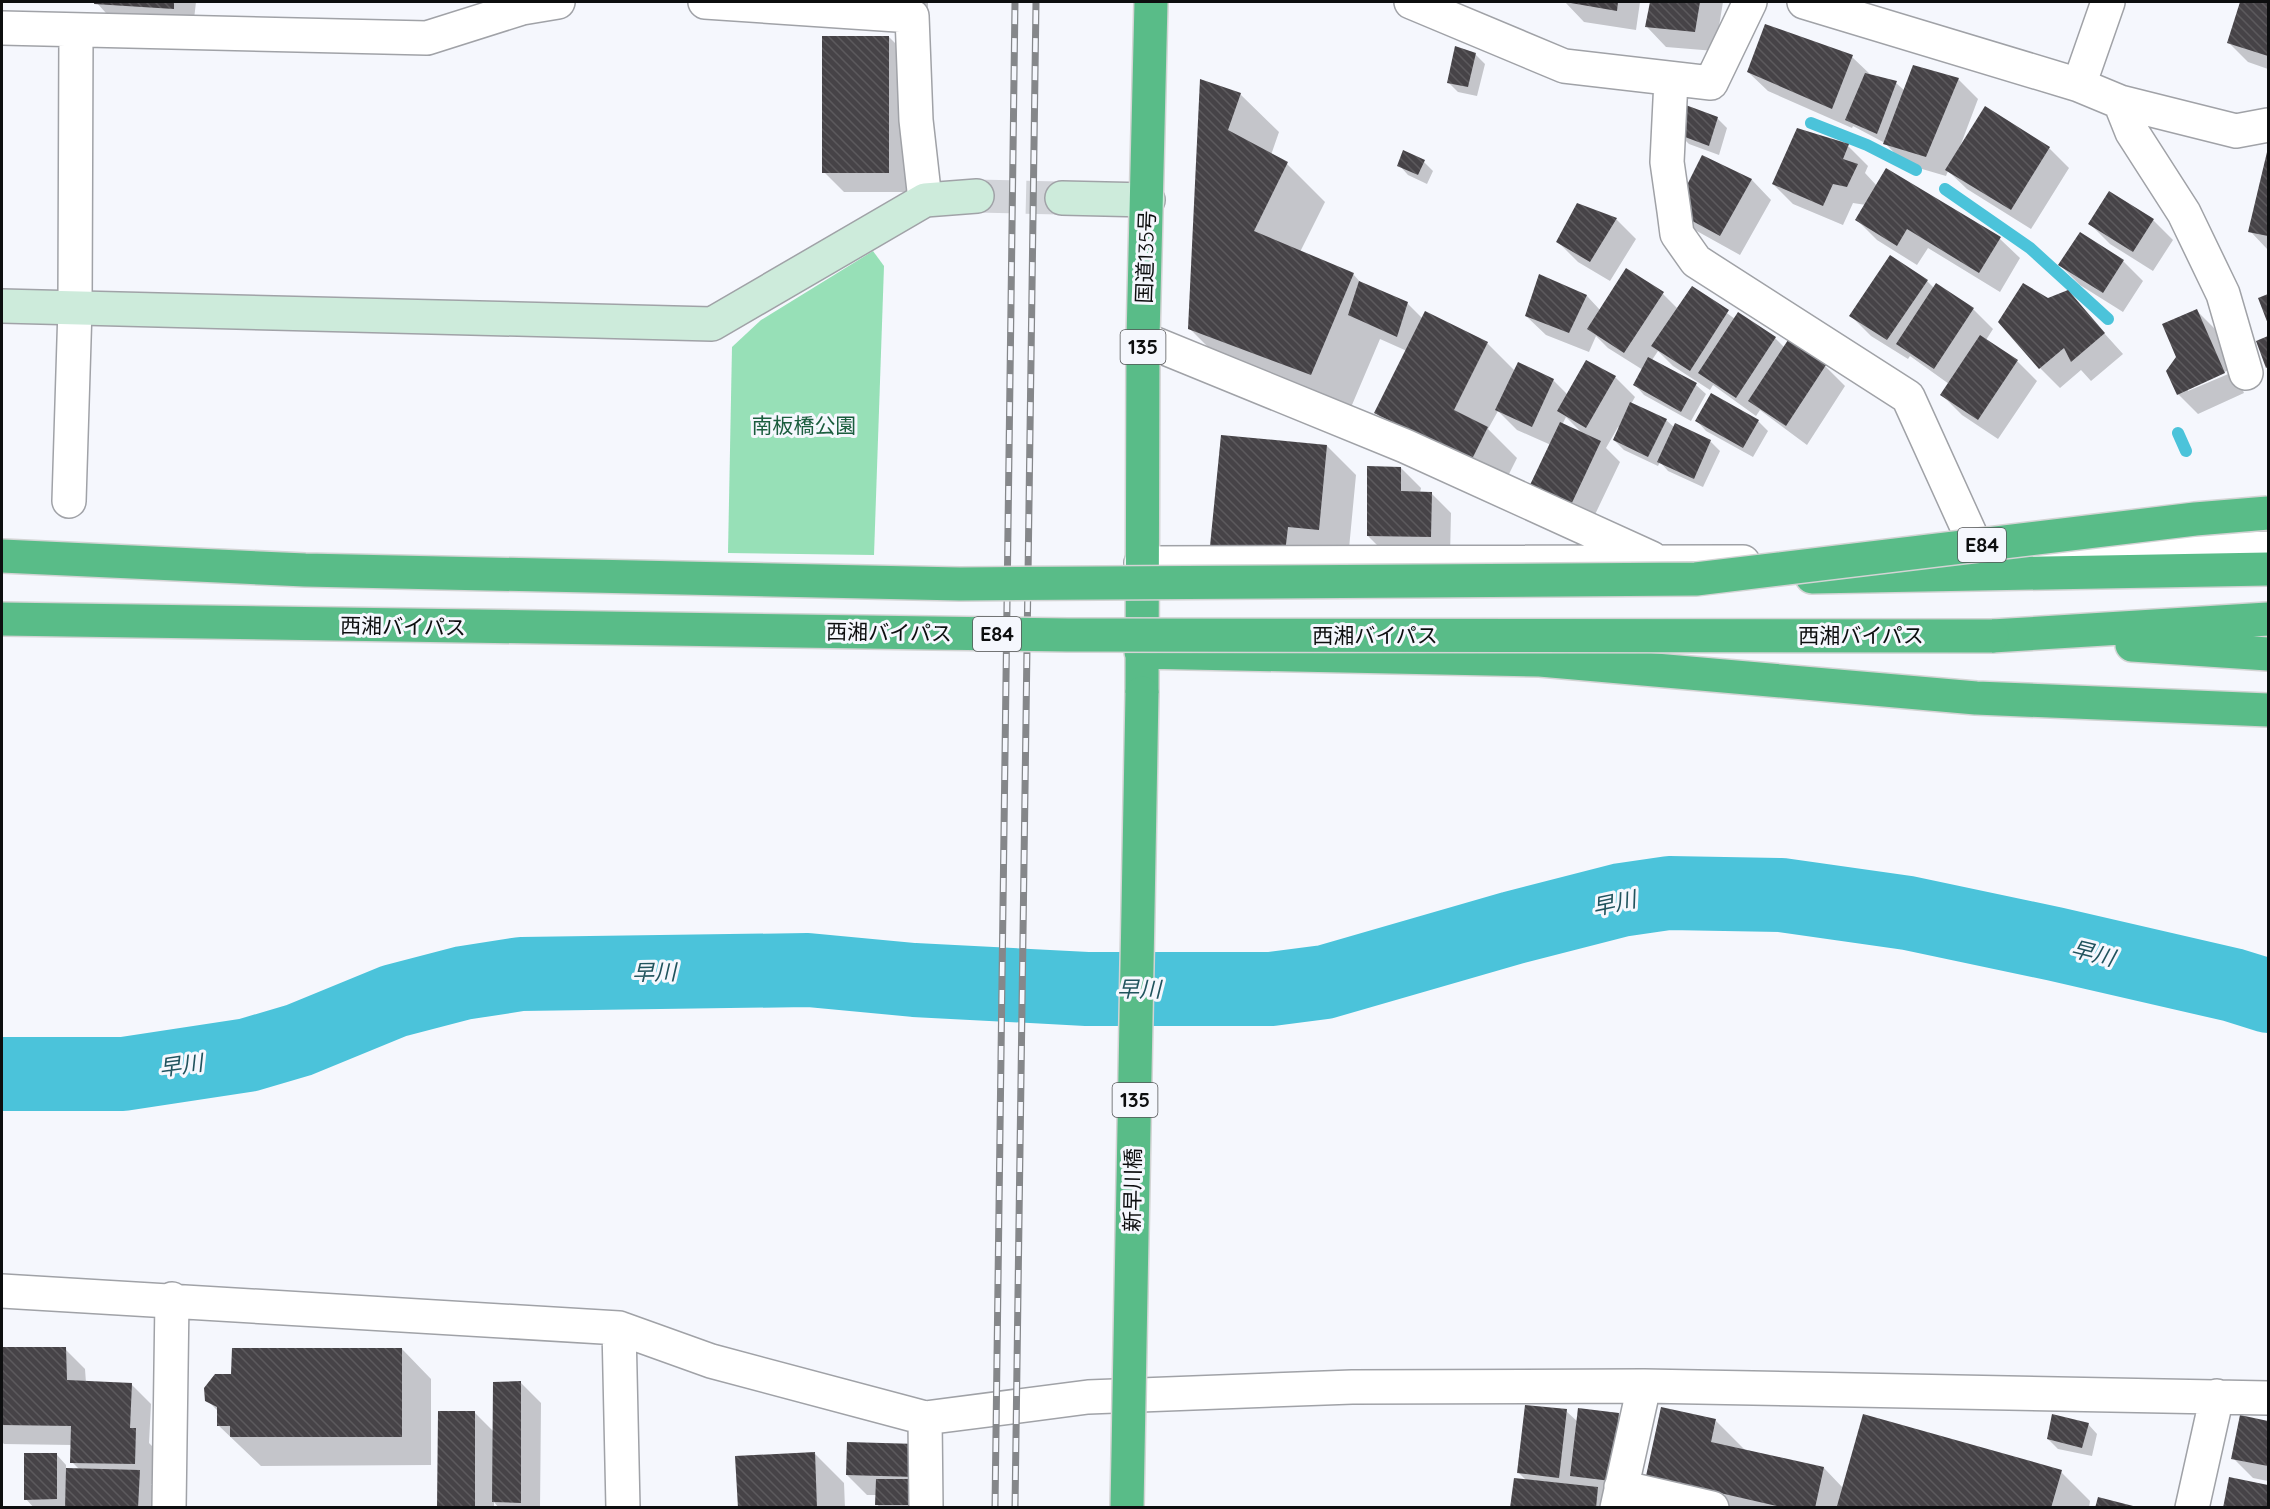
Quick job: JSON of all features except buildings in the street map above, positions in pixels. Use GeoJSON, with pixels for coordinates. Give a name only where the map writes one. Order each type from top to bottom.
{"type":"FeatureCollection","features":[{"type":"Feature","properties":{"kind":"highway","name":"国道135号"},"geometry":{"type":"LineString","coordinates":[[1142,693],[1143,339],[1148,200],[1150,2]]}},
{"type":"Feature","properties":{"kind":"highway","name":"E84"},"geometry":{"type":"LineString","coordinates":[[1696,579],[2195,519],[2268,513]]}},
{"type":"Feature","properties":{"kind":"highway","name":"E84"},"geometry":{"type":"LineString","coordinates":[[2,556],[304,570],[960,584],[1696,579],[2268,568]]}},
{"type":"Feature","properties":{"kind":"highway","name":"西湘バイパス"},"geometry":{"type":"LineString","coordinates":[[2,619],[1068,635],[1992,636]]}},
{"type":"Feature","properties":{"kind":"highway","name":"E84"},"geometry":{"type":"LineString","coordinates":[[1992,636],[2268,619]]}},
{"type":"Feature","properties":{"kind":"highway","name":"E84"},"geometry":{"type":"LineString","coordinates":[[1992,636],[2268,654]]}},
{"type":"Feature","properties":{"kind":"highway"},"geometry":{"type":"LineString","coordinates":[[1141,651],[1540,660],[1976,698],[2268,711]]}},
{"type":"Feature","properties":{"kind":"highway","name":"新早川橋"},"geometry":{"type":"LineString","coordinates":[[1127,1508],[1142,693]]}},
{"type":"Feature","properties":{"kind":"street"},"geometry":{"type":"LineString","coordinates":[[2,28],[427,38],[522,9],[558,2]]}},
{"type":"Feature","properties":{"kind":"street"},"geometry":{"type":"LineString","coordinates":[[705,2],[912,16],[916,120],[925,200]]}},
{"type":"Feature","properties":{"kind":"street"},"geometry":{"type":"LineString","coordinates":[[1411,2],[1564,66],[1671,80],[1711,82],[1750,2]]}},
{"type":"Feature","properties":{"kind":"street"},"geometry":{"type":"LineString","coordinates":[[1804,2],[2079,85],[2120,102],[2235,131],[2268,125]]}},
{"type":"Feature","properties":{"kind":"street"},"geometry":{"type":"LineString","coordinates":[[2079,85],[2108,2]]}},
{"type":"Feature","properties":{"kind":"street"},"geometry":{"type":"LineString","coordinates":[[69,501],[75,308],[76,30]]}},
{"type":"Feature","properties":{"kind":"street"},"geometry":{"type":"LineString","coordinates":[[1671,80],[1667,162],[1677,234],[1696,261],[1908,397],[1982,560]]}},
{"type":"Feature","properties":{"kind":"street"},"geometry":{"type":"LineString","coordinates":[[2120,102],[2132,132],[2184,213],[2223,294],[2246,373]]}},
{"type":"Feature","properties":{"kind":"street"},"geometry":{"type":"LineString","coordinates":[[2,306],[712,324],[925,200],[977,196]]}},
{"type":"Feature","properties":{"kind":"street"},"geometry":{"type":"LineString","coordinates":[[1062,198],[1148,200]]}},
{"type":"Feature","properties":{"kind":"street"},"geometry":{"type":"LineString","coordinates":[[1143,339],[1405,446],[1661,562]]}},
{"type":"Feature","properties":{"kind":"street"},"geometry":{"type":"LineString","coordinates":[[1142,563],[1982,560],[2268,548]]}},
{"type":"Feature","properties":{"kind":"street"},"geometry":{"type":"LineString","coordinates":[[2,1291],[172,1299],[619,1328],[711,1361],[925,1418],[1088,1396],[1352,1387],[1644,1386],[2268,1398]]}},
{"type":"Feature","properties":{"kind":"street"},"geometry":{"type":"LineString","coordinates":[[169,1508],[172,1299]]}},
{"type":"Feature","properties":{"kind":"street"},"geometry":{"type":"LineString","coordinates":[[619,1328],[623,1508]]}},
{"type":"Feature","properties":{"kind":"street"},"geometry":{"type":"LineString","coordinates":[[1644,1386],[1619,1497],[1712,1508]]}},
{"type":"Feature","properties":{"kind":"street"},"geometry":{"type":"LineString","coordinates":[[2192,1508],[2217,1396]]}},
{"type":"Feature","properties":{"kind":"street"},"geometry":{"type":"LineString","coordinates":[[925,1418],[926,1508]]}},
{"type":"Feature","properties":{"kind":"green space","name":"南板橋公園"},"geometry":{"type":"Polygon","coordinates":[[[873,251],[884,266],[874,555],[728,553],[732,347],[761,320],[873,251]]]}},
{"type":"Feature","properties":{"kind":"waterway"},"geometry":{"type":"LineString","coordinates":[[1811,123],[1867,145],[1916,170]]}},
{"type":"Feature","properties":{"kind":"waterway"},"geometry":{"type":"LineString","coordinates":[[1945,189],[2030,248],[2108,319]]}},
{"type":"Feature","properties":{"kind":"waterway"},"geometry":{"type":"LineString","coordinates":[[2178,433],[2186,451]]}},
{"type":"Feature","properties":{"kind":"waterway","name":"早川"},"geometry":{"type":"LineString","coordinates":[[2,1074],[123,1074],[248,1055],[299,1040],[394,1001],[463,983],[521,974],[808,970],[914,980],[1087,989],[1271,989],[1325,982],[1512,928],[1621,900],[1669,893],[1781,895],[1908,913],[2233,985],[2268,996]]}},
{"type":"Feature","properties":{"kind":"tunnel"},"geometry":{"type":"LineString","coordinates":[[977,196],[1062,198]]}},
{"type":"Feature","properties":{"kind":"railway"},"geometry":{"type":"LineString","coordinates":[[995,1508],[1015,2]]}},
{"type":"Feature","properties":{"kind":"railway"},"geometry":{"type":"LineString","coordinates":[[1015,1508],[1036,2]]}}]}
